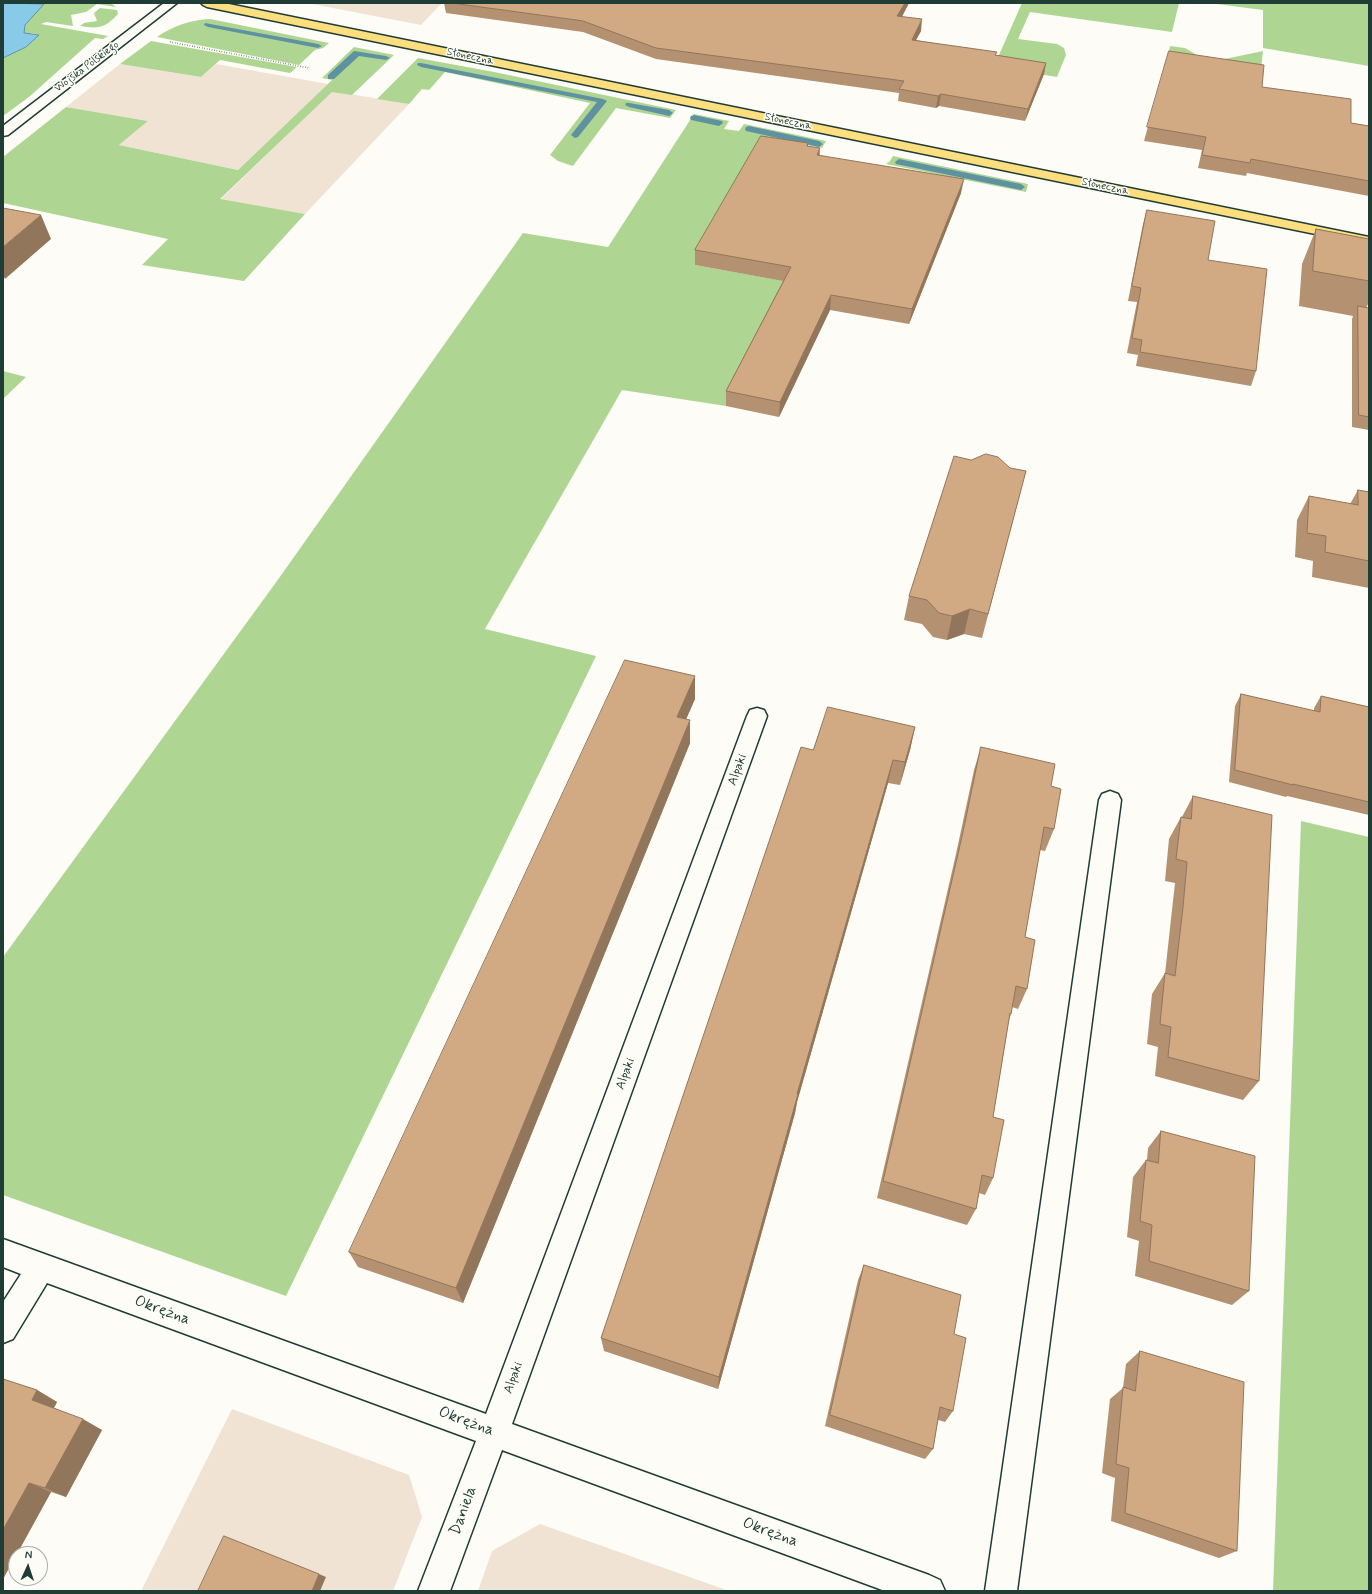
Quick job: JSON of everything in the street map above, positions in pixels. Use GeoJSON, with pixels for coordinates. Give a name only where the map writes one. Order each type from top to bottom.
{"type":"FeatureCollection","features":[{"type":"Feature","properties":{"kind":"main road","name":"Słoneczna"},"geometry":{"type":"LineString","coordinates":[[207,3],[1369,241]]}},
{"type":"Feature","properties":{"kind":"street","name":"Wojska Polskiego"},"geometry":{"type":"LineString","coordinates":[[3,132],[171,3]]}},
{"type":"Feature","properties":{"kind":"street","name":"Alpaki"},"geometry":{"type":"LineString","coordinates":[[494,1432],[757,716]]}},
{"type":"Feature","properties":{"kind":"street"},"geometry":{"type":"LineString","coordinates":[[1001,1591],[1110,800]]}},
{"type":"Feature","properties":{"kind":"street","name":"Okrężna"},"geometry":{"type":"LineString","coordinates":[[3,1253],[929,1591]]}},
{"type":"Feature","properties":{"kind":"street"},"geometry":{"type":"LineString","coordinates":[[3,1329],[41,1267]]}},
{"type":"Feature","properties":{"kind":"street","name":"Daniela"},"geometry":{"type":"LineString","coordinates":[[434,1591],[494,1432]]}},
{"type":"Feature","properties":{"kind":"path"},"geometry":{"type":"LineString","coordinates":[[167,41],[309,68]]}},
{"type":"Feature","properties":{"kind":"shaded area"},"geometry":{"type":"Polygon","coordinates":[[[307,3],[442,3],[421,25],[307,3]]]}},
{"type":"Feature","properties":{"kind":"shaded area"},"geometry":{"type":"Polygon","coordinates":[[[120,64],[201,77],[216,64],[328,84],[238,170],[119,145],[148,121],[66,107],[120,64]]]}},
{"type":"Feature","properties":{"kind":"shaded area"},"geometry":{"type":"Polygon","coordinates":[[[332,91],[409,104],[305,214],[220,200],[332,91]]]}},
{"type":"Feature","properties":{"kind":"shaded area"},"geometry":{"type":"Polygon","coordinates":[[[232,1409],[409,1475],[422,1517],[393,1591],[141,1591],[232,1409]]]}},
{"type":"Feature","properties":{"kind":"shaded area"},"geometry":{"type":"Polygon","coordinates":[[[540,1524],[729,1591],[478,1591],[492,1551],[540,1524]]]}},
{"type":"Feature","properties":{"kind":"green space"},"geometry":{"type":"Polygon","coordinates":[[[43,3],[111,3],[116,7],[97,4],[86,12],[71,15],[73,26],[46,22],[41,24],[108,36],[103,39],[95,38],[29,97],[3,116],[3,58],[26,47],[38,34],[24,33],[25,25],[43,3]]]}},
{"type":"Feature","properties":{"kind":"green space"},"geometry":{"type":"Polygon","coordinates":[[[1022,3],[1179,3],[1172,32],[1030,12],[1018,39],[1057,44],[1064,48],[1066,55],[1057,77],[996,67],[995,64],[1022,3]]]}},
{"type":"Feature","properties":{"kind":"green space"},"geometry":{"type":"Polygon","coordinates":[[[1209,3],[1369,3],[1369,66],[1263,48],[1263,10],[1209,3]]]}},
{"type":"Feature","properties":{"kind":"green space"},"geometry":{"type":"Polygon","coordinates":[[[100,8],[117,10],[118,14],[105,25],[97,27],[80,26],[84,23],[97,21],[94,13],[100,8]]]}},
{"type":"Feature","properties":{"kind":"green space"},"geometry":{"type":"Polygon","coordinates":[[[210,19],[329,43],[323,48],[315,50],[299,65],[157,37],[182,24],[210,19]]]}},
{"type":"Feature","properties":{"kind":"green space"},"geometry":{"type":"Polygon","coordinates":[[[151,41],[297,67],[290,73],[220,60],[201,77],[120,64],[151,41]]]}},
{"type":"Feature","properties":{"kind":"green space"},"geometry":{"type":"Polygon","coordinates":[[[1170,46],[1185,48],[1200,57],[1220,60],[1263,51],[1260,78],[1169,51],[1170,46]]]}},
{"type":"Feature","properties":{"kind":"green space"},"geometry":{"type":"Polygon","coordinates":[[[354,47],[394,55],[352,95],[332,92],[220,199],[305,214],[244,281],[142,265],[168,239],[3,203],[3,157],[66,107],[148,121],[119,145],[238,170],[332,80],[322,78],[354,47]]]}},
{"type":"Feature","properties":{"kind":"green space"},"geometry":{"type":"Polygon","coordinates":[[[418,58],[494,72],[676,110],[670,118],[616,108],[573,166],[558,161],[550,155],[590,103],[445,72],[429,90],[422,89],[409,104],[377,99],[418,58]]]}},
{"type":"Feature","properties":{"kind":"green space"},"geometry":{"type":"Polygon","coordinates":[[[694,114],[729,121],[724,129],[739,131],[744,124],[826,141],[822,148],[769,137],[695,265],[790,282],[726,406],[622,390],[485,629],[596,656],[286,1296],[3,1195],[3,957],[277,581],[523,233],[608,247],[694,114]]]}},
{"type":"Feature","properties":{"kind":"green space"},"geometry":{"type":"Polygon","coordinates":[[[893,156],[1028,184],[1026,192],[886,164],[893,156]]]}},
{"type":"Feature","properties":{"kind":"green space"},"geometry":{"type":"Polygon","coordinates":[[[3,371],[26,377],[3,399],[3,371]]]}},
{"type":"Feature","properties":{"kind":"green space"},"geometry":{"type":"Polygon","coordinates":[[[1301,821],[1369,837],[1369,1591],[1273,1591],[1301,821]]]}},
{"type":"Feature","properties":{"kind":"water"},"geometry":{"type":"Polygon","coordinates":[[[3,3],[44,4],[25,25],[24,33],[39,35],[26,47],[3,58],[3,3]]]}},
{"type":"Feature","properties":{"kind":"building"},"geometry":{"type":"Polygon","coordinates":[[[452,3],[905,3],[897,16],[922,19],[912,40],[997,52],[995,55],[1046,63],[1028,109],[941,94],[938,96],[899,89],[904,81],[656,48],[583,21],[452,3]]]}},
{"type":"Feature","properties":{"kind":"building"},"geometry":{"type":"Polygon","coordinates":[[[1169,51],[1264,65],[1262,87],[1351,99],[1351,123],[1369,126],[1369,181],[1251,159],[1250,163],[1202,155],[1206,137],[1147,127],[1169,51]]]}},
{"type":"Feature","properties":{"kind":"building"},"geometry":{"type":"Polygon","coordinates":[[[761,136],[808,143],[807,146],[820,148],[817,155],[964,179],[912,309],[831,295],[780,402],[726,391],[791,267],[695,250],[761,136]]]}},
{"type":"Feature","properties":{"kind":"building"},"geometry":{"type":"Polygon","coordinates":[[[3,208],[41,215],[3,247],[3,208]]]}},
{"type":"Feature","properties":{"kind":"building"},"geometry":{"type":"Polygon","coordinates":[[[1147,210],[1215,221],[1208,260],[1267,269],[1256,371],[1140,352],[1142,340],[1132,338],[1141,288],[1132,286],[1147,210]]]}},
{"type":"Feature","properties":{"kind":"building"},"geometry":{"type":"Polygon","coordinates":[[[1316,229],[1369,239],[1369,281],[1313,271],[1316,229]]]}},
{"type":"Feature","properties":{"kind":"building"},"geometry":{"type":"Polygon","coordinates":[[[1358,306],[1369,308],[1369,417],[1359,415],[1358,306]]]}},
{"type":"Feature","properties":{"kind":"building"},"geometry":{"type":"Polygon","coordinates":[[[986,454],[998,457],[1010,468],[1026,471],[988,614],[970,609],[952,616],[939,613],[927,600],[909,596],[954,456],[971,460],[986,454]]]}},
{"type":"Feature","properties":{"kind":"building"},"geometry":{"type":"Polygon","coordinates":[[[1358,490],[1369,492],[1369,561],[1325,552],[1326,536],[1307,533],[1309,496],[1358,505],[1358,490]]]}},
{"type":"Feature","properties":{"kind":"building"},"geometry":{"type":"Polygon","coordinates":[[[625,660],[695,676],[677,717],[690,720],[456,1288],[349,1252],[625,660]]]}},
{"type":"Feature","properties":{"kind":"building"},"geometry":{"type":"Polygon","coordinates":[[[1241,694],[1320,712],[1321,696],[1369,707],[1369,802],[1235,770],[1241,694]]]}},
{"type":"Feature","properties":{"kind":"building"},"geometry":{"type":"Polygon","coordinates":[[[828,707],[915,727],[905,762],[893,760],[797,1094],[719,1377],[601,1338],[801,747],[813,750],[828,707]]]}},
{"type":"Feature","properties":{"kind":"building"},"geometry":{"type":"Polygon","coordinates":[[[981,747],[1055,764],[1051,786],[1061,789],[1054,829],[1044,827],[1025,937],[1035,940],[1027,989],[1016,986],[1011,1014],[1010,1013],[993,1117],[1004,1120],[993,1178],[982,1175],[976,1209],[883,1181],[981,747]]]}},
{"type":"Feature","properties":{"kind":"building"},"geometry":{"type":"Polygon","coordinates":[[[1193,796],[1272,815],[1259,1081],[1168,1057],[1171,1027],[1160,1024],[1165,973],[1175,976],[1183,907],[1187,862],[1176,859],[1181,817],[1191,819],[1193,796]]]}},
{"type":"Feature","properties":{"kind":"building"},"geometry":{"type":"Polygon","coordinates":[[[1161,1131],[1255,1156],[1249,1291],[1149,1261],[1152,1225],[1140,1221],[1146,1160],[1158,1163],[1161,1131]]]}},
{"type":"Feature","properties":{"kind":"building"},"geometry":{"type":"Polygon","coordinates":[[[864,1265],[961,1295],[954,1334],[966,1338],[953,1411],[940,1407],[933,1449],[830,1415],[864,1265]]]}},
{"type":"Feature","properties":{"kind":"building"},"geometry":{"type":"Polygon","coordinates":[[[1140,1351],[1244,1382],[1237,1551],[1125,1513],[1129,1468],[1116,1464],[1123,1387],[1135,1391],[1140,1351]]]}},
{"type":"Feature","properties":{"kind":"building"},"geometry":{"type":"Polygon","coordinates":[[[3,1379],[37,1390],[32,1400],[83,1419],[45,1488],[29,1483],[3,1530],[3,1379]]]}},
{"type":"Feature","properties":{"kind":"building"},"geometry":{"type":"Polygon","coordinates":[[[224,1536],[319,1574],[312,1591],[198,1591],[224,1536]]]}},
{"type":"Feature","properties":{"kind":"waterway"},"geometry":{"type":"LineString","coordinates":[[208,25],[318,46]]}},
{"type":"Feature","properties":{"kind":"waterway"},"geometry":{"type":"LineString","coordinates":[[331,77],[357,53],[386,58]]}},
{"type":"Feature","properties":{"kind":"waterway"},"geometry":{"type":"LineString","coordinates":[[421,65],[603,101],[575,135]]}},
{"type":"Feature","properties":{"kind":"waterway"},"geometry":{"type":"LineString","coordinates":[[629,105],[669,113]]}},
{"type":"Feature","properties":{"kind":"waterway"},"geometry":{"type":"LineString","coordinates":[[694,118],[719,123]]}},
{"type":"Feature","properties":{"kind":"waterway"},"geometry":{"type":"LineString","coordinates":[[749,129],[819,144]]}},
{"type":"Feature","properties":{"kind":"waterway"},"geometry":{"type":"LineString","coordinates":[[899,162],[1021,187]]}}]}
